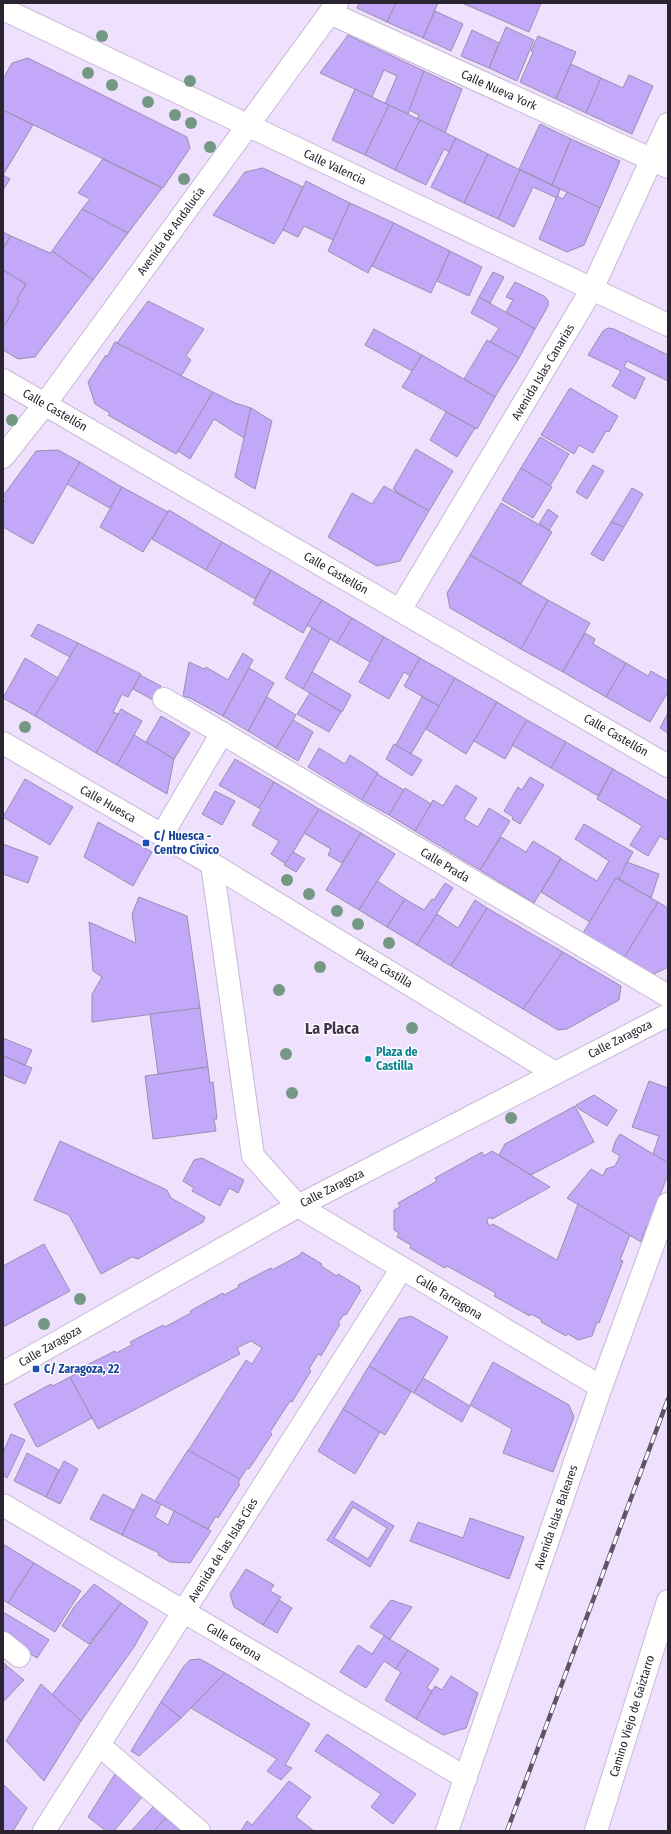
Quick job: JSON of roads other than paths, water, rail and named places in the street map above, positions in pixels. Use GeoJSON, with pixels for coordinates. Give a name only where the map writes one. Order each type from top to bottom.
{"type":"FeatureCollection","features":[{"type":"Feature","properties":{"kind":"street","name":"Avenida de Andalucía"},"geometry":{"type":"LineString","coordinates":[[3,457],[44,404],[333,8]]}},
{"type":"Feature","properties":{"kind":"street","name":"Calle Nueva York"},"geometry":{"type":"LineString","coordinates":[[333,8],[660,163]]}},
{"type":"Feature","properties":{"kind":"street","name":"Calle Valencia"},"geometry":{"type":"LineString","coordinates":[[7,11],[668,325]]}},
{"type":"Feature","properties":{"kind":"street","name":"Avenida Islas Canarias"},"geometry":{"type":"LineString","coordinates":[[400,610],[592,289],[660,163],[668,124]]}},
{"type":"Feature","properties":{"kind":"street","name":"Calle Castellón"},"geometry":{"type":"LineString","coordinates":[[3,380],[668,766]]}},
{"type":"Feature","properties":{"kind":"street","name":"Calle Prada"},"geometry":{"type":"LineString","coordinates":[[164,699],[668,996]]}},
{"type":"Feature","properties":{"kind":"street"},"geometry":{"type":"LineString","coordinates":[[162,835],[222,733]]}},
{"type":"Feature","properties":{"kind":"street","name":"Calle Huesca"},"geometry":{"type":"LineString","coordinates":[[3,743],[212,864]]}},
{"type":"Feature","properties":{"kind":"street"},"geometry":{"type":"LineString","coordinates":[[212,864],[253,1156],[298,1206]]}},
{"type":"Feature","properties":{"kind":"street","name":"Plaza Castilla"},"geometry":{"type":"LineString","coordinates":[[212,864],[555,1073]]}},
{"type":"Feature","properties":{"kind":"street","name":"Calle Zaragoza"},"geometry":{"type":"LineString","coordinates":[[3,1373],[298,1206],[668,1015]]}},
{"type":"Feature","properties":{"kind":"street","name":"Avenida Islas Baleares"},"geometry":{"type":"LineString","coordinates":[[447,1831],[601,1387],[668,1204]]}},
{"type":"Feature","properties":{"kind":"street","name":"Calle Tarragona"},"geometry":{"type":"LineString","coordinates":[[298,1206],[601,1387]]}},
{"type":"Feature","properties":{"kind":"street","name":"Avenida de las Islas Cíes"},"geometry":{"type":"LineString","coordinates":[[44,1831],[402,1268]]}},
{"type":"Feature","properties":{"kind":"street","name":"Calle Gerona"},"geometry":{"type":"LineString","coordinates":[[3,1505],[466,1778]]}},
{"type":"Feature","properties":{"kind":"street","name":"Camino Viejo de Gaiztarro"},"geometry":{"type":"LineString","coordinates":[[596,1831],[668,1601]]}},
{"type":"Feature","properties":{"kind":"street"},"geometry":{"type":"LineString","coordinates":[[99,1745],[199,1831]]}},
{"type":"Feature","properties":{"kind":"railway"},"geometry":{"type":"LineString","coordinates":[[507,1831],[668,1399]]}},
{"type":"Feature","properties":{"kind":"place","name":"C/ Huesca - Centro Cívico"},"geometry":{"type":"Point","coordinates":[146,843]}},
{"type":"Feature","properties":{"kind":"place","name":"Plaza de Castilla"},"geometry":{"type":"Point","coordinates":[368,1059]}},
{"type":"Feature","properties":{"kind":"place","name":"C/ Zaragoza, 22"},"geometry":{"type":"Point","coordinates":[36,1369]}},
{"type":"Feature","properties":{"kind":"district","name":"La Placa"},"geometry":{"type":"Point","coordinates":[332,1028]}}]}
